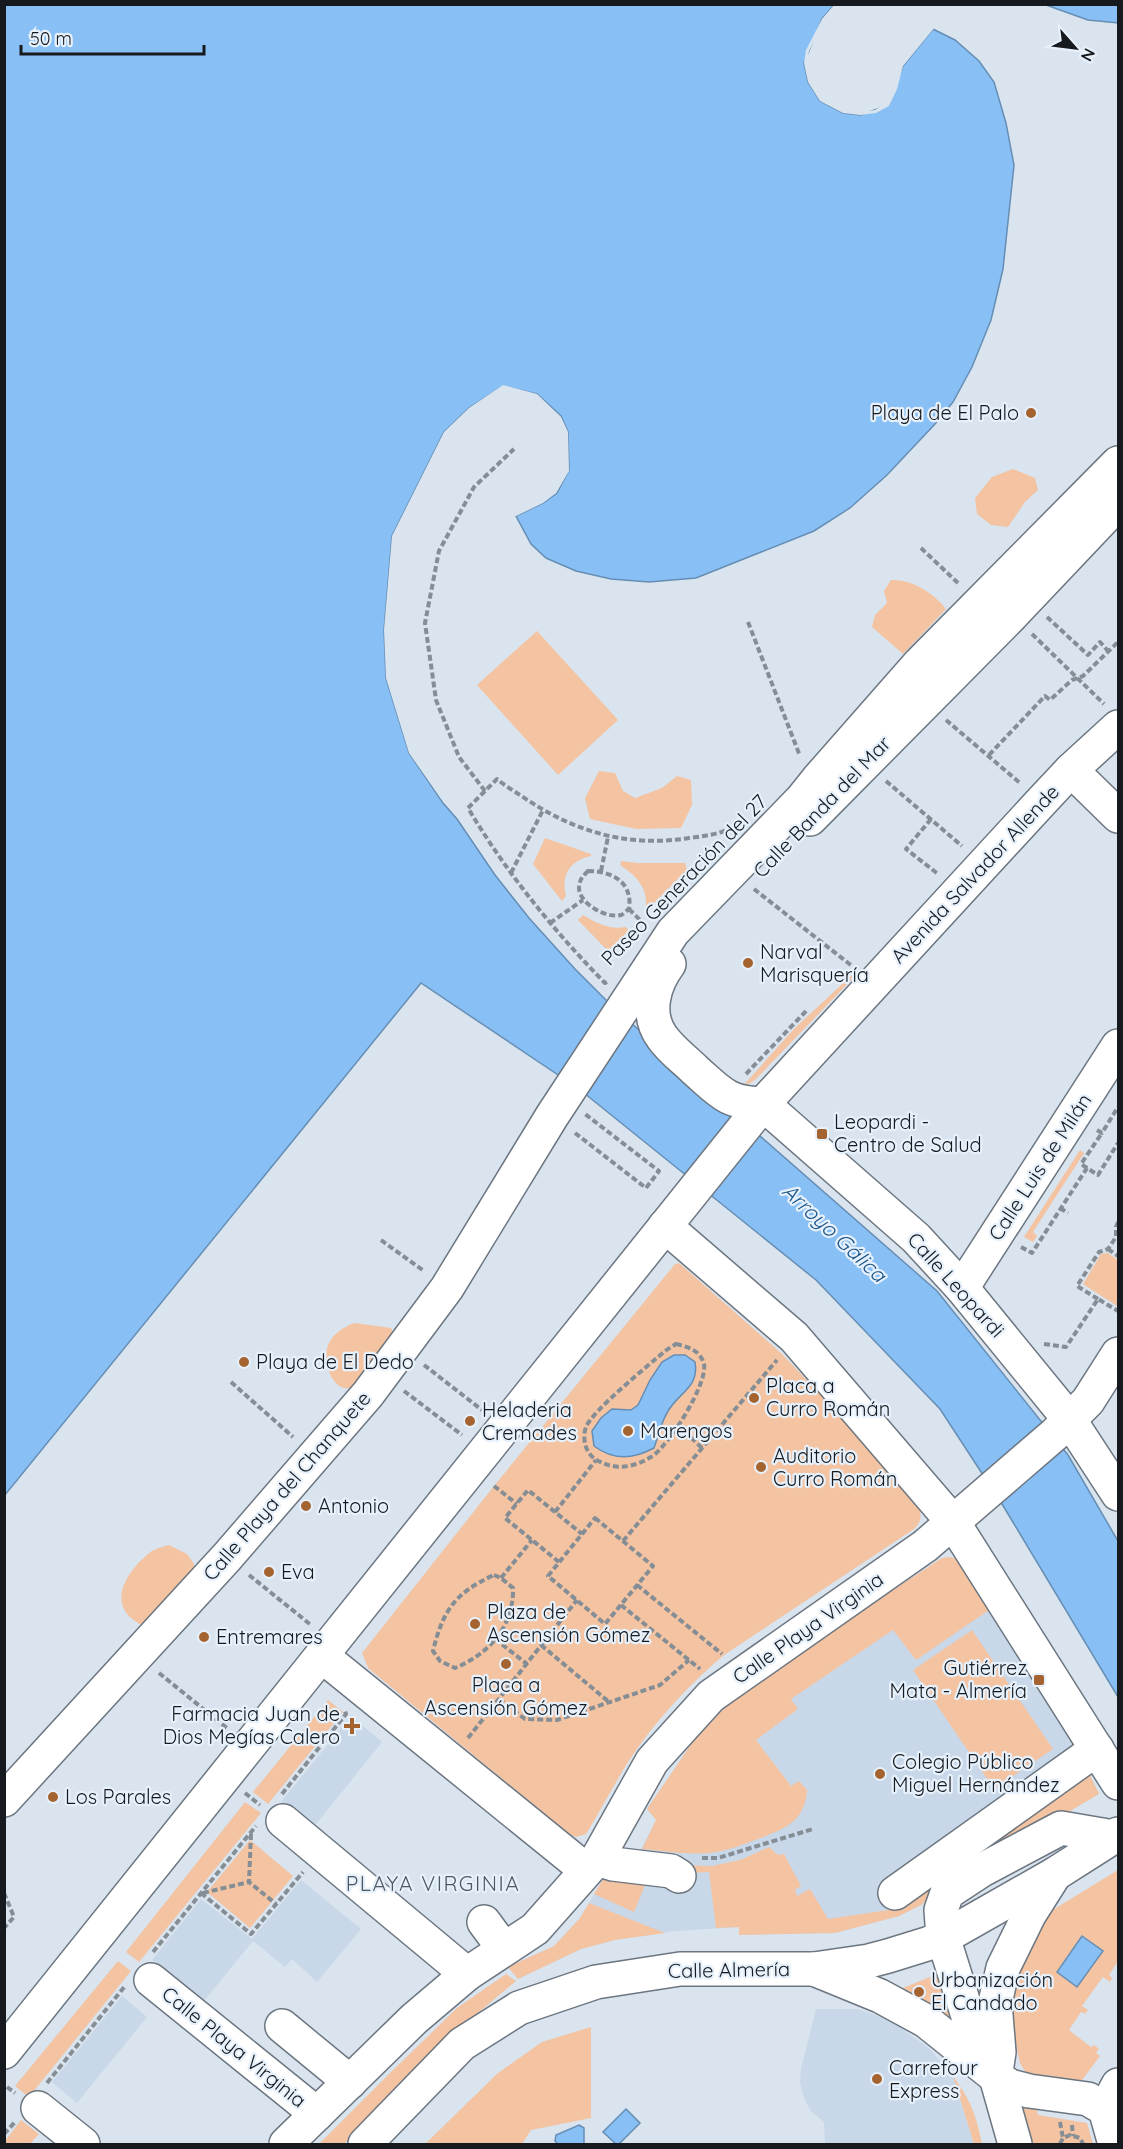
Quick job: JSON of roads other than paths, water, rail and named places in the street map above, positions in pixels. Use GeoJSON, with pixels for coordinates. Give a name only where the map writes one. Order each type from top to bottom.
{"type":"FeatureCollection","features":[{"type":"Feature","properties":{"kind":"street","name":"Calle Banda del Mar"},"geometry":{"type":"LineString","coordinates":[[573,1085],[654,960],[660,934],[673,932],[802,799],[920,663],[1119,463]]}},
{"type":"Feature","properties":{"kind":"street","name":"Calle Banda del Mar"},"geometry":{"type":"LineString","coordinates":[[763,1104],[741,1103],[726,1096],[660,1035],[652,999],[659,980],[669,965],[747,884],[1119,503]]}},
{"type":"Feature","properties":{"kind":"street","name":"Avenida Salvador Allende"},"geometry":{"type":"LineString","coordinates":[[4,2052],[318,1642],[393,1564],[763,1104],[921,930],[1071,770],[1113,718]]}},
{"type":"Feature","properties":{"kind":"street"},"geometry":{"type":"LineString","coordinates":[[1071,770],[1119,816]]}},
{"type":"Feature","properties":{"kind":"street","name":"Calle Luis de Milán"},"geometry":{"type":"LineString","coordinates":[[962,1288],[1119,1046]]}},
{"type":"Feature","properties":{"kind":"street","name":"Calle Playa del Chanquete"},"geometry":{"type":"LineString","coordinates":[[4,1800],[227,1557],[382,1375],[447,1288],[573,1085]]}},
{"type":"Feature","properties":{"kind":"street","name":"Calle Leopardi"},"geometry":{"type":"LineString","coordinates":[[763,1104],[916,1238],[962,1288],[1018,1356],[1065,1424],[1119,1494]]}},
{"type":"Feature","properties":{"kind":"street"},"geometry":{"type":"LineString","coordinates":[[664,1226],[794,1337],[953,1522],[1119,1783]]}},
{"type":"Feature","properties":{"kind":"street","name":"Calle Playa Virginia"},"geometry":{"type":"LineString","coordinates":[[286,2145],[350,2082],[405,2012],[534,1929],[592,1864],[652,1761],[711,1696],[925,1546],[1065,1424],[1088,1401],[1119,1354]]}},
{"type":"Feature","properties":{"kind":"street"},"geometry":{"type":"LineString","coordinates":[[318,1642],[592,1864],[613,1864],[671,1871],[688,1867]]}},
{"type":"Feature","properties":{"kind":"street"},"geometry":{"type":"LineString","coordinates":[[895,1893],[1097,1749]]}},
{"type":"Feature","properties":{"kind":"street"},"geometry":{"type":"LineString","coordinates":[[270,1814],[320,1851],[467,1974]]}},
{"type":"Feature","properties":{"kind":"street"},"geometry":{"type":"LineString","coordinates":[[1015,2145],[996,2077],[992,2025],[941,1910],[947,1893],[982,1870],[1061,1828],[1116,1836]]}},
{"type":"Feature","properties":{"kind":"street","name":"Calle Almería"},"geometry":{"type":"LineString","coordinates":[[365,2145],[462,2044],[519,2008],[596,1982],[680,1969],[814,1969],[869,1961],[930,1943],[952,1932],[1055,1874],[1116,1836]]}},
{"type":"Feature","properties":{"kind":"street"},"geometry":{"type":"LineString","coordinates":[[996,2077],[999,2052],[995,2003],[1003,1968],[1029,1915],[1055,1874]]}},
{"type":"Feature","properties":{"kind":"street"},"geometry":{"type":"LineString","coordinates":[[484,1922],[504,1949]]}},
{"type":"Feature","properties":{"kind":"street"},"geometry":{"type":"LineString","coordinates":[[814,1969],[880,1996],[926,2021],[1010,2086],[1029,2091],[1088,2099],[1112,2097],[1115,2145]]}},
{"type":"Feature","properties":{"kind":"street","name":"Calle Playa Virginia"},"geometry":{"type":"LineString","coordinates":[[145,1971],[317,2114]]}},
{"type":"Feature","properties":{"kind":"street"},"geometry":{"type":"LineString","coordinates":[[282,2026],[350,2082]]}},
{"type":"Feature","properties":{"kind":"street"},"geometry":{"type":"LineString","coordinates":[[29,2101],[83,2145]]}},
{"type":"Feature","properties":{"kind":"water","name":"Arroyo Gálica"},"geometry":{"type":"Polygon","coordinates":[[[5,5],[834,5],[822,19],[804,63],[808,82],[820,101],[843,113],[860,115],[889,105],[903,66],[933,29],[955,40],[979,61],[994,82],[1006,123],[1014,165],[1003,269],[991,320],[972,367],[953,402],[887,475],[850,508],[814,531],[696,578],[649,582],[611,579],[576,571],[546,558],[531,544],[516,516],[543,503],[557,493],[569,470],[568,432],[561,416],[537,394],[503,386],[469,408],[444,432],[392,536],[384,630],[386,678],[409,753],[495,875],[529,918],[614,1008],[937,1291],[1068,1455],[1118,1541],[1118,1697],[1002,1504],[940,1409],[816,1280],[579,1089],[421,983],[5,1495],[5,5]]]}},
{"type":"Feature","properties":{"kind":"water"},"geometry":{"type":"Polygon","coordinates":[[[1046,5],[1118,5],[1118,23],[1088,20],[1046,5]]]}},
{"type":"Feature","properties":{"kind":"water"},"geometry":{"type":"Polygon","coordinates":[[[674,1355],[685,1355],[695,1362],[696,1371],[691,1384],[667,1413],[654,1448],[624,1457],[609,1454],[594,1446],[592,1431],[601,1418],[612,1409],[631,1410],[638,1405],[662,1362],[674,1355]]]}},
{"type":"Feature","properties":{"kind":"water"},"geometry":{"type":"Polygon","coordinates":[[[1082,1936],[1103,1951],[1077,1987],[1057,1972],[1082,1936]]]}},
{"type":"Feature","properties":{"kind":"water"},"geometry":{"type":"Polygon","coordinates":[[[626,2109],[640,2123],[619,2144],[616,2144],[603,2132],[626,2109]]]}},
{"type":"Feature","properties":{"kind":"water"},"geometry":{"type":"Polygon","coordinates":[[[579,2125],[584,2128],[584,2144],[558,2144],[555,2141],[556,2135],[579,2125]]]}},
{"type":"Feature","properties":{"kind":"place","name":"Playa de El Palo"},"geometry":{"type":"Point","coordinates":[1031,413]}},
{"type":"Feature","properties":{"kind":"place","name":"Narval Marisquería"},"geometry":{"type":"Point","coordinates":[748,963]}},
{"type":"Feature","properties":{"kind":"place","name":"Leopardi - Centro de Salud"},"geometry":{"type":"Point","coordinates":[822,1134]}},
{"type":"Feature","properties":{"kind":"place","name":"Playa de El Dedo"},"geometry":{"type":"Point","coordinates":[244,1362]}},
{"type":"Feature","properties":{"kind":"place","name":"Placa a Curro Román"},"geometry":{"type":"Point","coordinates":[754,1398]}},
{"type":"Feature","properties":{"kind":"place","name":"Heladeria Cremades"},"geometry":{"type":"Point","coordinates":[470,1421]}},
{"type":"Feature","properties":{"kind":"place","name":"Marengos"},"geometry":{"type":"Point","coordinates":[628,1431]}},
{"type":"Feature","properties":{"kind":"place","name":"Auditorio Curro Román"},"geometry":{"type":"Point","coordinates":[761,1467]}},
{"type":"Feature","properties":{"kind":"place","name":"Antonio"},"geometry":{"type":"Point","coordinates":[306,1506]}},
{"type":"Feature","properties":{"kind":"place","name":"Eva"},"geometry":{"type":"Point","coordinates":[269,1572]}},
{"type":"Feature","properties":{"kind":"place","name":"Plaza de Ascensión Gómez"},"geometry":{"type":"Point","coordinates":[475,1624]}},
{"type":"Feature","properties":{"kind":"place","name":"Entremares"},"geometry":{"type":"Point","coordinates":[204,1637]}},
{"type":"Feature","properties":{"kind":"place","name":"Placa a Ascensión Gómez"},"geometry":{"type":"Point","coordinates":[506,1664]}},
{"type":"Feature","properties":{"kind":"place","name":"Gutiérrez Mata - Almería"},"geometry":{"type":"Point","coordinates":[1039,1680]}},
{"type":"Feature","properties":{"kind":"place","name":"Farmacia Juan de Dios Megías Calero"},"geometry":{"type":"Point","coordinates":[352,1726]}},
{"type":"Feature","properties":{"kind":"place","name":"Colegio Público Miguel Hernández"},"geometry":{"type":"Point","coordinates":[880,1774]}},
{"type":"Feature","properties":{"kind":"place","name":"Los Parales"},"geometry":{"type":"Point","coordinates":[53,1797]}},
{"type":"Feature","properties":{"kind":"place","name":"Urbanización El Candado"},"geometry":{"type":"Point","coordinates":[919,1992]}},
{"type":"Feature","properties":{"kind":"place","name":"Carrefour Express"},"geometry":{"type":"Point","coordinates":[877,2079]}},
{"type":"Feature","properties":{"kind":"district","name":"PLAYA VIRGINIA"},"geometry":{"type":"Point","coordinates":[433,1884]}}]}
